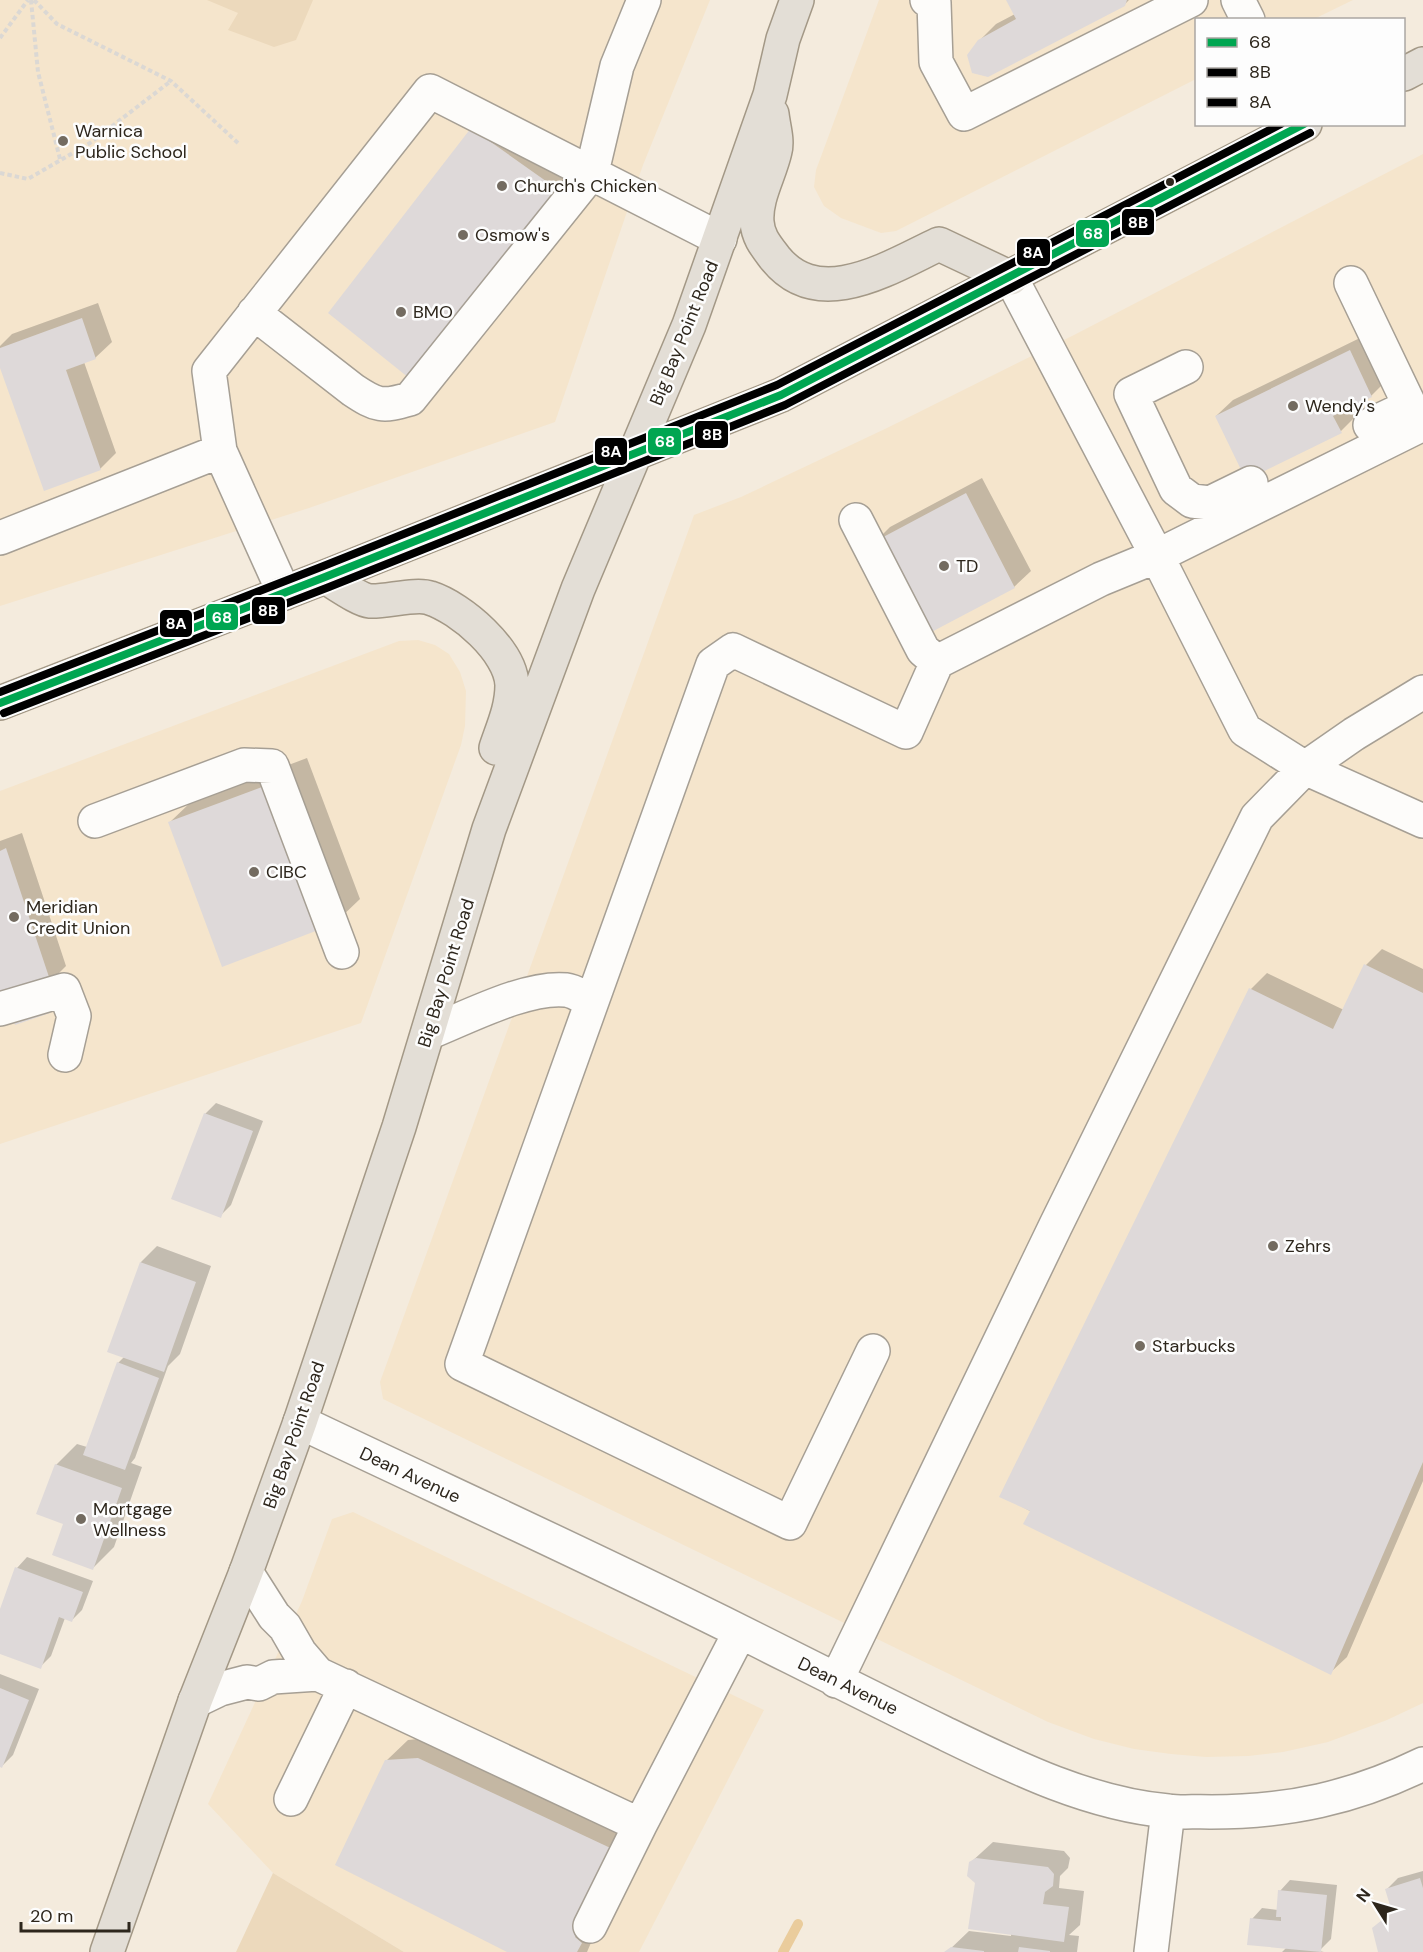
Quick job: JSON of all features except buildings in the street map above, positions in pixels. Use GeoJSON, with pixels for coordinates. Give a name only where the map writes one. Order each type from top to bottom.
{"type":"FeatureCollection","features":[{"type":"Feature","properties":{"kind":"main road","name":"Big Bay Point Road"},"geometry":{"type":"LineString","coordinates":[[107,1952],[195,1701],[246,1572],[300,1422],[399,1127],[489,829],[578,589],[689,325],[770,95],[783,39],[797,0]]}},
{"type":"Feature","properties":{"kind":"main road"},"geometry":{"type":"LineString","coordinates":[[1405,73],[1423,64]]}},
{"type":"Feature","properties":{"kind":"main road"},"geometry":{"type":"LineString","coordinates":[[770,95],[776,148],[758,208],[757,222],[760,239],[783,267],[796,276],[814,283],[853,281],[873,275],[939,244],[1011,278]]}},
{"type":"Feature","properties":{"kind":"main road"},"geometry":{"type":"LineString","coordinates":[[0,704],[325,578],[781,395],[1011,278],[1300,126]]}},
{"type":"Feature","properties":{"kind":"main road"},"geometry":{"type":"LineString","coordinates":[[325,578],[368,602],[428,597],[456,611],[485,634],[506,664],[512,683],[510,709],[486,775],[489,829]]}},
{"type":"Feature","properties":{"kind":"street"},"geometry":{"type":"LineString","coordinates":[[254,313],[370,401],[387,406],[410,399],[592,172],[617,66],[644,0]]}},
{"type":"Feature","properties":{"kind":"street"},"geometry":{"type":"LineString","coordinates":[[927,0],[934,3],[936,62],[964,114],[1191,0]]}},
{"type":"Feature","properties":{"kind":"street"},"geometry":{"type":"LineString","coordinates":[[1238,0],[1247,18]]}},
{"type":"Feature","properties":{"kind":"street"},"geometry":{"type":"LineString","coordinates":[[284,592],[220,451],[209,371],[430,91],[720,239]]}},
{"type":"Feature","properties":{"kind":"street"},"geometry":{"type":"LineString","coordinates":[[1011,278],[1157,556],[1245,730],[1305,768],[1423,820]]}},
{"type":"Feature","properties":{"kind":"street"},"geometry":{"type":"LineString","coordinates":[[1186,367],[1131,394],[1176,489],[1192,501],[1210,503],[1410,406],[1351,283]]}},
{"type":"Feature","properties":{"kind":"street"},"geometry":{"type":"LineString","coordinates":[[873,1351],[789,1523],[462,1364],[713,664],[733,650],[906,732],[937,662],[1101,579],[1157,556],[1423,424]]}},
{"type":"Feature","properties":{"kind":"street"},"geometry":{"type":"LineString","coordinates":[[0,538],[220,451]]}},
{"type":"Feature","properties":{"kind":"street"},"geometry":{"type":"LineString","coordinates":[[856,520],[922,650],[937,662]]}},
{"type":"Feature","properties":{"kind":"street"},"geometry":{"type":"LineString","coordinates":[[836,1681],[1064,1208],[1257,817],[1305,768],[1354,734],[1423,692]]}},
{"type":"Feature","properties":{"kind":"street"},"geometry":{"type":"LineString","coordinates":[[95,821],[244,765],[272,766],[342,952]]}},
{"type":"Feature","properties":{"kind":"street"},"geometry":{"type":"LineString","coordinates":[[0,1009],[64,990],[74,1016],[65,1055]]}},
{"type":"Feature","properties":{"kind":"street"},"geometry":{"type":"LineString","coordinates":[[428,1033],[509,1000],[543,992],[567,990],[592,1001]]}},
{"type":"Feature","properties":{"kind":"street","name":"Dean Avenue"},"geometry":{"type":"LineString","coordinates":[[300,1422],[740,1632],[1023,1771],[1119,1803],[1168,1811],[1245,1812],[1295,1807],[1350,1793],[1423,1764]]}},
{"type":"Feature","properties":{"kind":"street"},"geometry":{"type":"LineString","coordinates":[[246,1572],[274,1616],[285,1627],[300,1653],[332,1680],[640,1825]]}},
{"type":"Feature","properties":{"kind":"street"},"geometry":{"type":"LineString","coordinates":[[590,1926],[740,1632]]}},
{"type":"Feature","properties":{"kind":"street"},"geometry":{"type":"LineString","coordinates":[[195,1701],[220,1689],[247,1682],[259,1684],[273,1677],[332,1680]]}},
{"type":"Feature","properties":{"kind":"street"},"geometry":{"type":"LineString","coordinates":[[291,1799],[332,1680]]}},
{"type":"Feature","properties":{"kind":"street"},"geometry":{"type":"LineString","coordinates":[[1151,1952],[1168,1811]]}},
{"type":"Feature","properties":{"kind":"path"},"geometry":{"type":"LineString","coordinates":[[0,38],[31,0]]}},
{"type":"Feature","properties":{"kind":"path"},"geometry":{"type":"LineString","coordinates":[[31,0],[57,24],[171,81],[238,143]]}},
{"type":"Feature","properties":{"kind":"path"},"geometry":{"type":"LineString","coordinates":[[31,0],[38,72],[60,159]]}},
{"type":"Feature","properties":{"kind":"path"},"geometry":{"type":"LineString","coordinates":[[0,173],[28,179],[90,143],[171,81]]}},
{"type":"Feature","properties":{"kind":"shaded area"},"geometry":{"type":"Polygon","coordinates":[[[0,0],[710,0],[643,165],[555,422],[309,508],[0,606],[0,0]]]}},
{"type":"Feature","properties":{"kind":"shaded area"},"geometry":{"type":"Polygon","coordinates":[[[207,0],[313,0],[296,40],[274,47],[228,30],[238,13],[207,0]]]}},
{"type":"Feature","properties":{"kind":"shaded area"},"geometry":{"type":"Polygon","coordinates":[[[879,0],[1353,0],[1316,18],[1195,18],[1195,80],[896,231],[881,233],[841,218],[824,206],[814,187],[816,170],[879,0]]]}},
{"type":"Feature","properties":{"kind":"shaded area"},"geometry":{"type":"Polygon","coordinates":[[[1423,154],[1423,1703],[1387,1720],[1328,1742],[1283,1752],[1248,1756],[1206,1757],[1171,1754],[1134,1749],[1094,1739],[1048,1722],[383,1399],[380,1382],[694,515],[741,497],[887,428],[1074,335],[1423,154]]]}},
{"type":"Feature","properties":{"kind":"shaded area"},"geometry":{"type":"Polygon","coordinates":[[[418,640],[435,645],[449,654],[460,672],[466,691],[465,726],[461,745],[361,1023],[0,1144],[0,791],[399,641],[418,640]]]}},
{"type":"Feature","properties":{"kind":"shaded area"},"geometry":{"type":"Polygon","coordinates":[[[353,1512],[764,1710],[639,1952],[404,1952],[273,1873],[208,1804],[302,1601],[332,1519],[353,1512]]]}},
{"type":"Feature","properties":{"kind":"shaded area"},"geometry":{"type":"Polygon","coordinates":[[[273,1873],[404,1952],[236,1952],[273,1873]]]}},
{"type":"Feature","properties":{"kind":"waterway"},"geometry":{"type":"LineString","coordinates":[[783,1952],[798,1924]]}},
{"type":"Feature","properties":{"kind":"transit line","name":"8A"},"geometry":{"type":"LineString","coordinates":[[0,692],[777,385],[1277,126]]}},
{"type":"Feature","properties":{"kind":"transit line","name":"68"},"geometry":{"type":"LineString","coordinates":[[0,703],[325,577],[781,395],[1300,126]]}},
{"type":"Feature","properties":{"kind":"transit line","name":"8B"},"geometry":{"type":"LineString","coordinates":[[4,713],[329,587],[785,405],[1310,133]]}},
{"type":"Feature","properties":{"kind":"place","name":"Warnica Public School"},"geometry":{"type":"Point","coordinates":[63,141]}},
{"type":"Feature","properties":{"kind":"place","name":"Church's Chicken"},"geometry":{"type":"Point","coordinates":[502,186]}},
{"type":"Feature","properties":{"kind":"place","name":"Osmow's"},"geometry":{"type":"Point","coordinates":[463,235]}},
{"type":"Feature","properties":{"kind":"place","name":"BMO"},"geometry":{"type":"Point","coordinates":[401,312]}},
{"type":"Feature","properties":{"kind":"place","name":"Wendy's"},"geometry":{"type":"Point","coordinates":[1293,406]}},
{"type":"Feature","properties":{"kind":"place","name":"TD"},"geometry":{"type":"Point","coordinates":[944,566]}},
{"type":"Feature","properties":{"kind":"place","name":"CIBC"},"geometry":{"type":"Point","coordinates":[254,872]}},
{"type":"Feature","properties":{"kind":"place","name":"Meridian Credit Union"},"geometry":{"type":"Point","coordinates":[14,917]}},
{"type":"Feature","properties":{"kind":"place","name":"Zehrs"},"geometry":{"type":"Point","coordinates":[1273,1246]}},
{"type":"Feature","properties":{"kind":"place","name":"Starbucks"},"geometry":{"type":"Point","coordinates":[1140,1346]}},
{"type":"Feature","properties":{"kind":"place","name":"Mortgage Wellness"},"geometry":{"type":"Point","coordinates":[81,1519]}}]}
